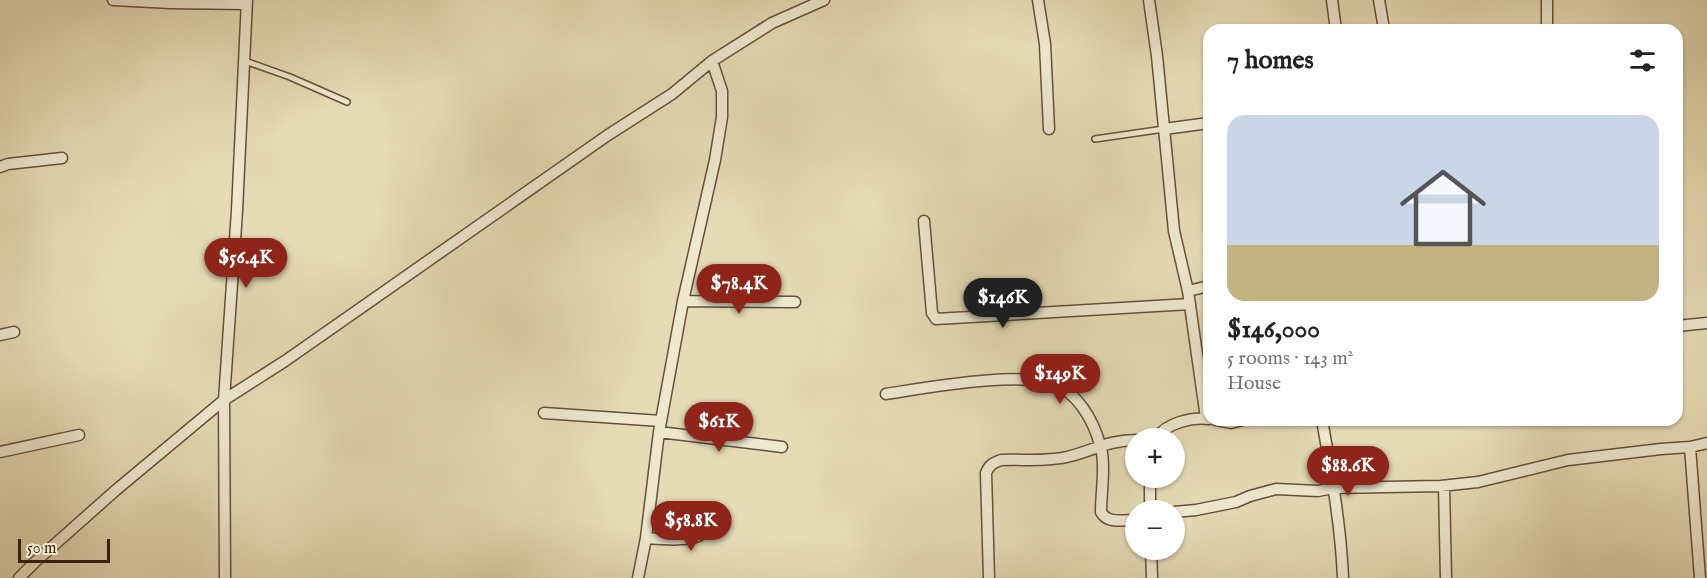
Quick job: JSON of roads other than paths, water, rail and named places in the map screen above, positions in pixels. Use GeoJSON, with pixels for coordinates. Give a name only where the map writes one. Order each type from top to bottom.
{"type":"FeatureCollection","features":[{"type":"Feature","properties":{"kind":"street"},"geometry":{"type":"LineString","coordinates":[[113,0],[171,3],[247,2],[237,211],[224,400],[225,578]]}},
{"type":"Feature","properties":{"kind":"street"},"geometry":{"type":"LineString","coordinates":[[20,578],[116,490],[224,400],[285,361],[608,135],[672,94],[712,61],[772,23],[824,0]]}},
{"type":"Feature","properties":{"kind":"street"},"geometry":{"type":"LineString","coordinates":[[1038,0],[1045,44],[1049,129]]}},
{"type":"Feature","properties":{"kind":"street"},"geometry":{"type":"LineString","coordinates":[[1149,0],[1157,56],[1174,231],[1188,291],[1203,379]]}},
{"type":"Feature","properties":{"kind":"street"},"geometry":{"type":"LineString","coordinates":[[1332,0],[1335,24]]}},
{"type":"Feature","properties":{"kind":"street"},"geometry":{"type":"LineString","coordinates":[[1379,0],[1383,24]]}},
{"type":"Feature","properties":{"kind":"street"},"geometry":{"type":"LineString","coordinates":[[1547,0],[1547,24]]}},
{"type":"Feature","properties":{"kind":"street"},"geometry":{"type":"LineString","coordinates":[[638,578],[646,538],[660,427],[683,301],[715,160],[722,117],[722,91],[712,61]]}},
{"type":"Feature","properties":{"kind":"street"},"geometry":{"type":"LineString","coordinates":[[1164,129],[1203,124]]}},
{"type":"Feature","properties":{"kind":"street"},"geometry":{"type":"LineString","coordinates":[[0,167],[8,164],[62,158]]}},
{"type":"Feature","properties":{"kind":"street"},"geometry":{"type":"LineString","coordinates":[[924,221],[932,313],[936,319],[1190,304]]}},
{"type":"Feature","properties":{"kind":"street"},"geometry":{"type":"LineString","coordinates":[[1188,291],[1203,287]]}},
{"type":"Feature","properties":{"kind":"street"},"geometry":{"type":"LineString","coordinates":[[683,301],[795,302]]}},
{"type":"Feature","properties":{"kind":"street"},"geometry":{"type":"LineString","coordinates":[[1683,325],[1707,323]]}},
{"type":"Feature","properties":{"kind":"street"},"geometry":{"type":"LineString","coordinates":[[0,334],[14,332]]}},
{"type":"Feature","properties":{"kind":"street"},"geometry":{"type":"LineString","coordinates":[[886,394],[1009,379],[1031,379],[1052,383],[1062,388],[1081,406],[1093,427],[1100,446],[1103,462],[1101,512],[1103,517],[1108,520],[1125,520]]}},
{"type":"Feature","properties":{"kind":"street"},"geometry":{"type":"LineString","coordinates":[[544,413],[660,427],[782,447]]}},
{"type":"Feature","properties":{"kind":"street"},"geometry":{"type":"LineString","coordinates":[[1166,428],[1185,420],[1203,419]]}},
{"type":"Feature","properties":{"kind":"street"},"geometry":{"type":"LineString","coordinates":[[1323,426],[1333,488],[1342,578]]}},
{"type":"Feature","properties":{"kind":"street"},"geometry":{"type":"LineString","coordinates":[[0,452],[79,435]]}},
{"type":"Feature","properties":{"kind":"street"},"geometry":{"type":"LineString","coordinates":[[989,578],[986,473],[988,466],[1001,460],[1057,459],[1100,446],[1125,442]]}},
{"type":"Feature","properties":{"kind":"street"},"geometry":{"type":"LineString","coordinates":[[1185,510],[1236,502],[1276,489],[1318,491],[1333,488],[1444,486],[1478,482],[1568,460],[1690,447],[1707,443]]}},
{"type":"Feature","properties":{"kind":"street"},"geometry":{"type":"LineString","coordinates":[[1690,447],[1700,578]]}},
{"type":"Feature","properties":{"kind":"street"},"geometry":{"type":"LineString","coordinates":[[1444,486],[1446,578]]}},
{"type":"Feature","properties":{"kind":"street"},"geometry":{"type":"LineString","coordinates":[[646,538],[694,538],[705,531],[712,518]]}},
{"type":"Feature","properties":{"kind":"street"},"geometry":{"type":"LineString","coordinates":[[1151,560],[1152,578]]}},
{"type":"Feature","properties":{"kind":"lane"},"geometry":{"type":"LineString","coordinates":[[245,60],[347,102]]}},
{"type":"Feature","properties":{"kind":"lane"},"geometry":{"type":"LineString","coordinates":[[1095,140],[1164,129]]}}]}
